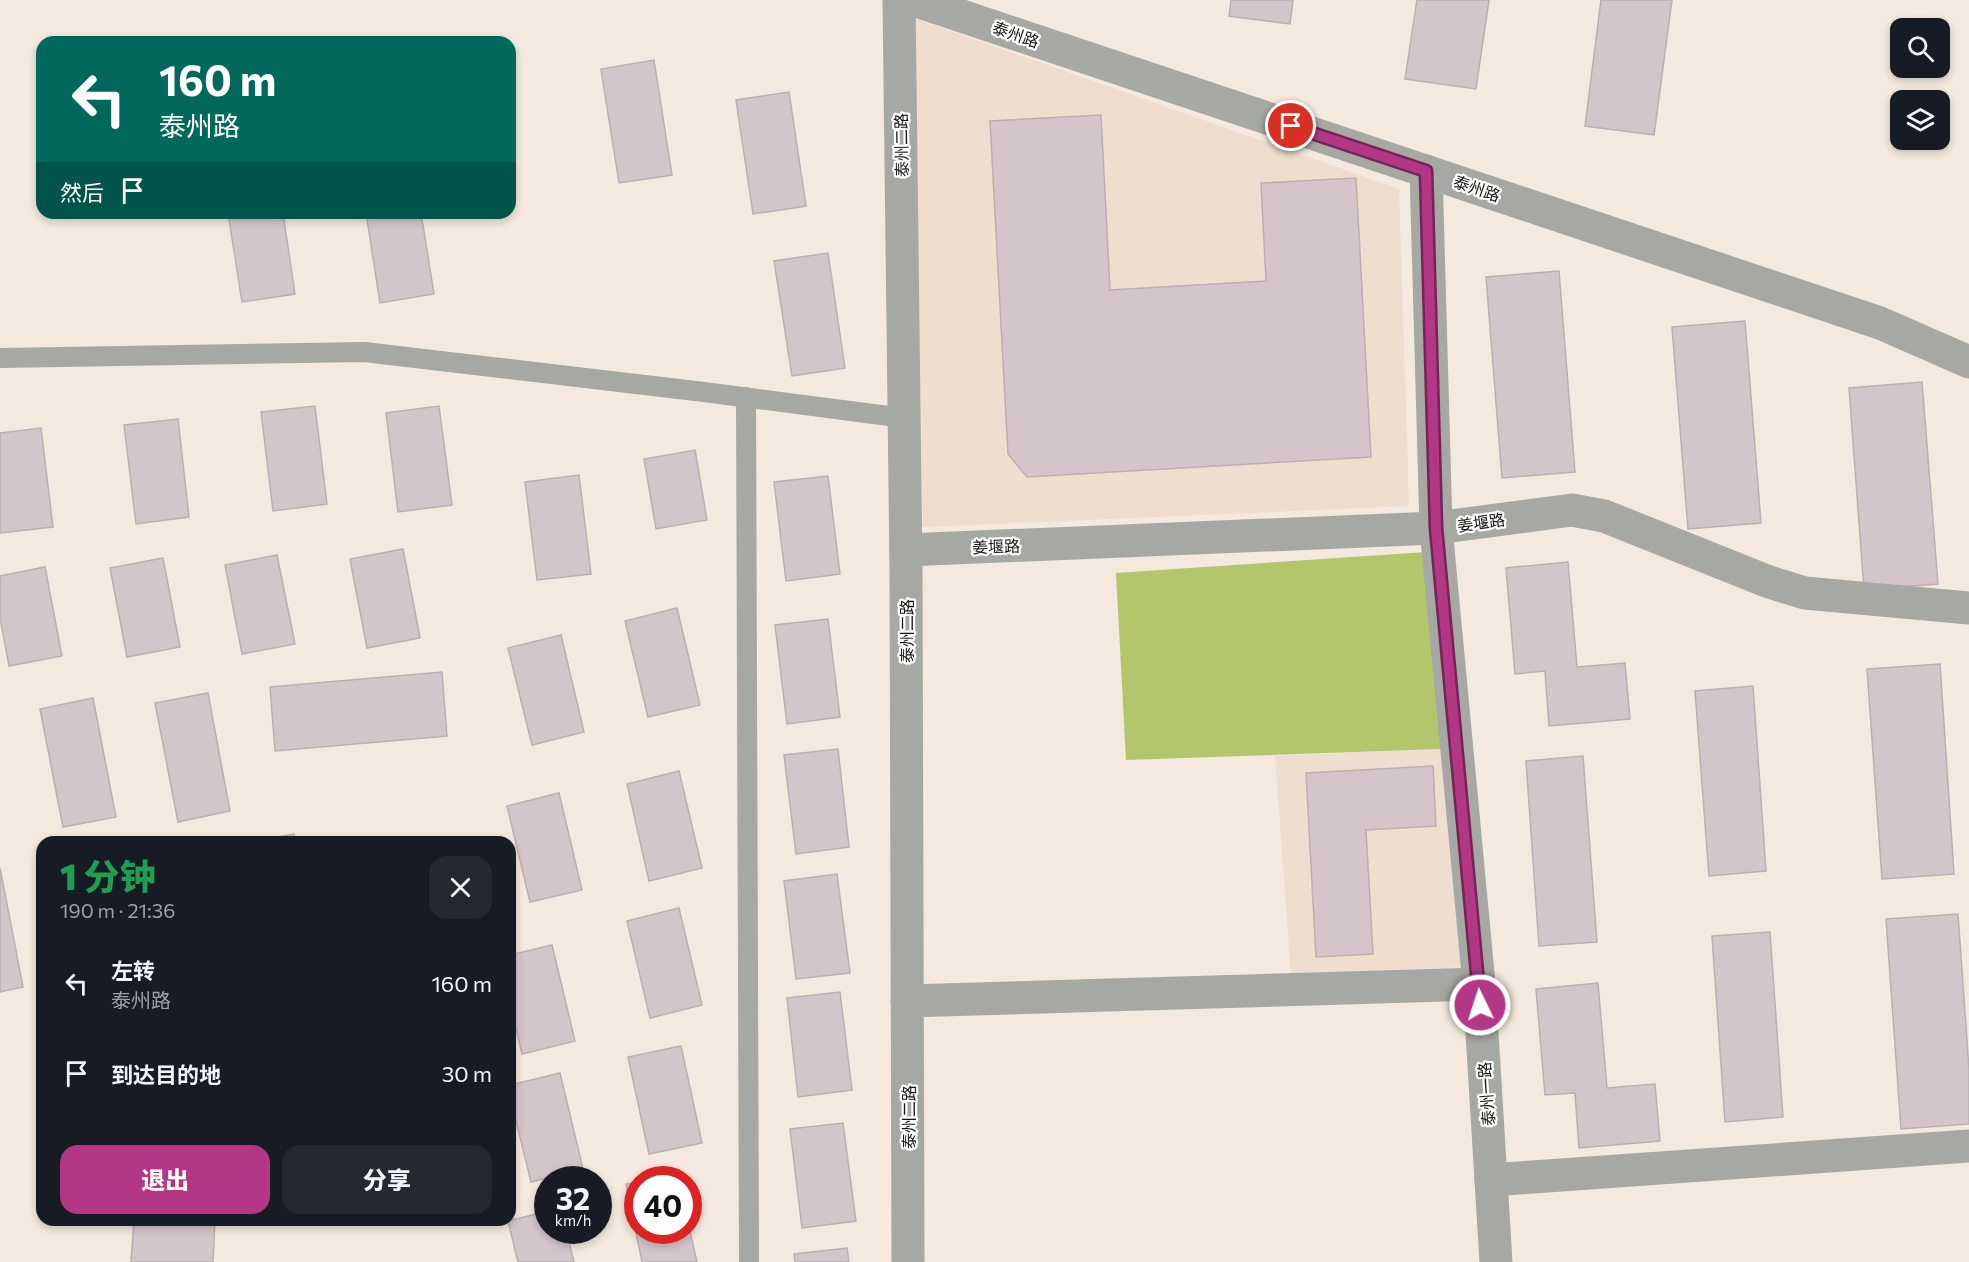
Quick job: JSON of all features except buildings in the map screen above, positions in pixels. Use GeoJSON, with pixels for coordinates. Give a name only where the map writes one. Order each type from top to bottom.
{"type":"FeatureCollection","features":[{"type":"Feature","properties":{"kind":"street","name":"泰州二路"},"geometry":{"type":"LineString","coordinates":[[899,0],[906,550],[908,1262]]}},
{"type":"Feature","properties":{"kind":"street","name":"泰州路"},"geometry":{"type":"LineString","coordinates":[[914,0],[976,10],[1426,171],[1880,323],[1969,362]]}},
{"type":"Feature","properties":{"kind":"street","name":"泰州一路"},"geometry":{"type":"LineString","coordinates":[[1426,171],[1436,528],[1479,984],[1496,1262]]}},
{"type":"Feature","properties":{"kind":"street","name":"姜堰路"},"geometry":{"type":"LineString","coordinates":[[906,550],[1436,528],[1572,510],[1604,516],[1769,582],[1805,593],[1969,608]]}},
{"type":"Feature","properties":{"kind":"street"},"geometry":{"type":"LineString","coordinates":[[907,1001],[1479,984]]}},
{"type":"Feature","properties":{"kind":"street"},"geometry":{"type":"LineString","coordinates":[[1491,1180],[1969,1146]]}},
{"type":"Feature","properties":{"kind":"lane"},"geometry":{"type":"LineString","coordinates":[[0,358],[364,352],[904,418]]}},
{"type":"Feature","properties":{"kind":"lane"},"geometry":{"type":"LineString","coordinates":[[746,397],[749,1262]]}},
{"type":"Feature","properties":{"kind":"shaded area"},"geometry":{"type":"Polygon","coordinates":[[[914,18],[1399,189],[1409,506],[923,527],[914,18]]]}},
{"type":"Feature","properties":{"kind":"shaded area"},"geometry":{"type":"Polygon","coordinates":[[[1441,749],[1463,967],[1291,974],[1275,756],[1441,749]]]}},
{"type":"Feature","properties":{"kind":"green space"},"geometry":{"type":"Polygon","coordinates":[[[1426,552],[1441,749],[1126,760],[1116,573],[1426,552]]]}},
{"type":"Feature","properties":{"kind":"route"},"geometry":{"type":"LineString","coordinates":[[1291,126],[1426,171],[1436,528],[1480,1005]]}}]}
